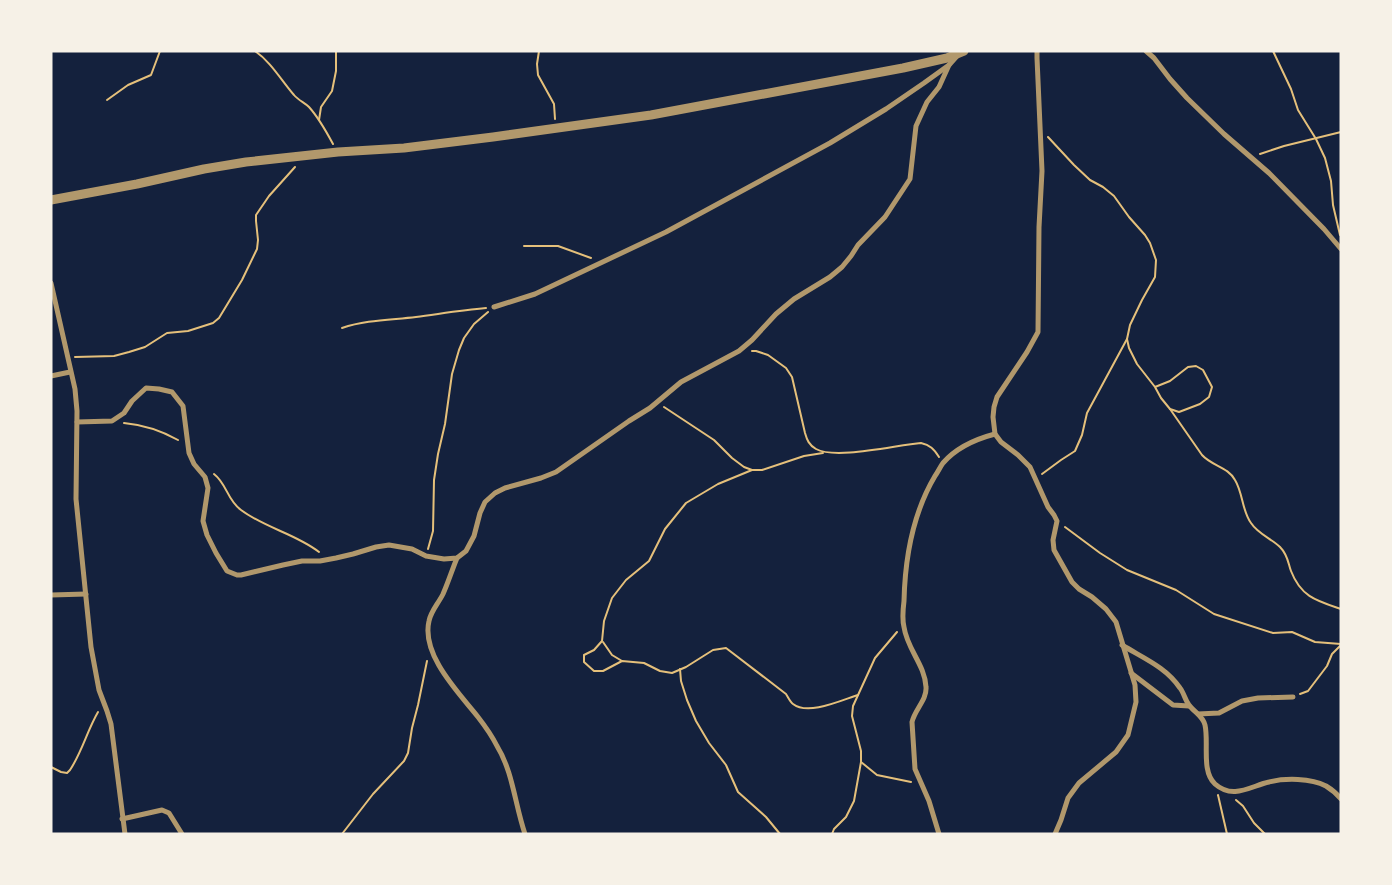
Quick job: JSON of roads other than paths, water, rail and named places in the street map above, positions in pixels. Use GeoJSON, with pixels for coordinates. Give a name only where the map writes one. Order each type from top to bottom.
{"type":"FeatureCollection","features":[{"type":"Feature","properties":{"kind":"street"},"geometry":{"type":"LineString","coordinates":[[1037,51],[1042,171],[1039,226],[1038,332],[1028,352],[994,406],[995,434],[1001,442],[1030,467],[1048,507],[1057,521],[1053,540],[1054,550],[1072,582],[1079,589],[1092,596],[1116,622],[1135,686],[1136,702],[1128,734],[1116,752],[1079,783],[1068,798],[1055,834]]}},
{"type":"Feature","properties":{"kind":"street"},"geometry":{"type":"LineString","coordinates":[[1146,51],[1187,98],[1224,134],[1269,173],[1324,228],[1341,249]]}},
{"type":"Feature","properties":{"kind":"street"},"geometry":{"type":"LineString","coordinates":[[494,308],[535,294],[603,263],[666,232],[830,143],[886,109],[949,65],[962,52]]}},
{"type":"Feature","properties":{"kind":"street"},"geometry":{"type":"LineString","coordinates":[[51,200],[246,162],[338,152],[404,148],[671,111],[903,68],[947,58],[962,52]]}},
{"type":"Feature","properties":{"kind":"street"},"geometry":{"type":"LineString","coordinates":[[525,834],[498,747],[480,720],[442,672],[429,639],[428,624],[432,610],[442,595],[457,558],[466,551],[474,536],[480,513],[486,502],[495,493],[505,488],[556,472],[656,403],[681,382],[739,351],[794,299],[830,277],[842,267],[858,245],[885,217],[910,179],[916,126],[927,102],[939,87],[949,65]]}},
{"type":"Feature","properties":{"kind":"street"},"geometry":{"type":"LineString","coordinates":[[51,283],[75,389],[77,422],[76,499],[91,647],[97,682],[111,724],[125,834]]}},
{"type":"Feature","properties":{"kind":"street"},"geometry":{"type":"LineString","coordinates":[[51,376],[70,372]]}},
{"type":"Feature","properties":{"kind":"street"},"geometry":{"type":"LineString","coordinates":[[77,422],[112,421],[124,413],[132,401],[146,388],[172,392],[183,406],[189,453],[194,464],[205,477],[208,488],[203,521],[207,535],[227,571],[237,576],[283,564],[329,559],[389,545],[412,549],[426,556],[444,559],[457,558]]}},
{"type":"Feature","properties":{"kind":"street"},"geometry":{"type":"LineString","coordinates":[[939,834],[931,806],[914,765],[912,722],[913,716],[926,694],[926,687],[923,670],[907,638],[903,624],[904,588],[916,519],[922,501],[943,463],[972,441],[995,434]]}},
{"type":"Feature","properties":{"kind":"street"},"geometry":{"type":"LineString","coordinates":[[51,595],[86,594]]}},
{"type":"Feature","properties":{"kind":"street"},"geometry":{"type":"LineString","coordinates":[[1122,644],[1161,667],[1180,688],[1189,706],[1205,723],[1206,758],[1209,774],[1214,784],[1226,791],[1246,791],[1269,782],[1309,781],[1326,786],[1341,799]]}},
{"type":"Feature","properties":{"kind":"street"},"geometry":{"type":"LineString","coordinates":[[1131,673],[1173,705],[1189,706]]}},
{"type":"Feature","properties":{"kind":"street"},"geometry":{"type":"LineString","coordinates":[[1198,714],[1219,713],[1242,701],[1258,698],[1293,697]]}},
{"type":"Feature","properties":{"kind":"street"},"geometry":{"type":"LineString","coordinates":[[122,819],[162,810],[169,813],[182,834]]}}]}
